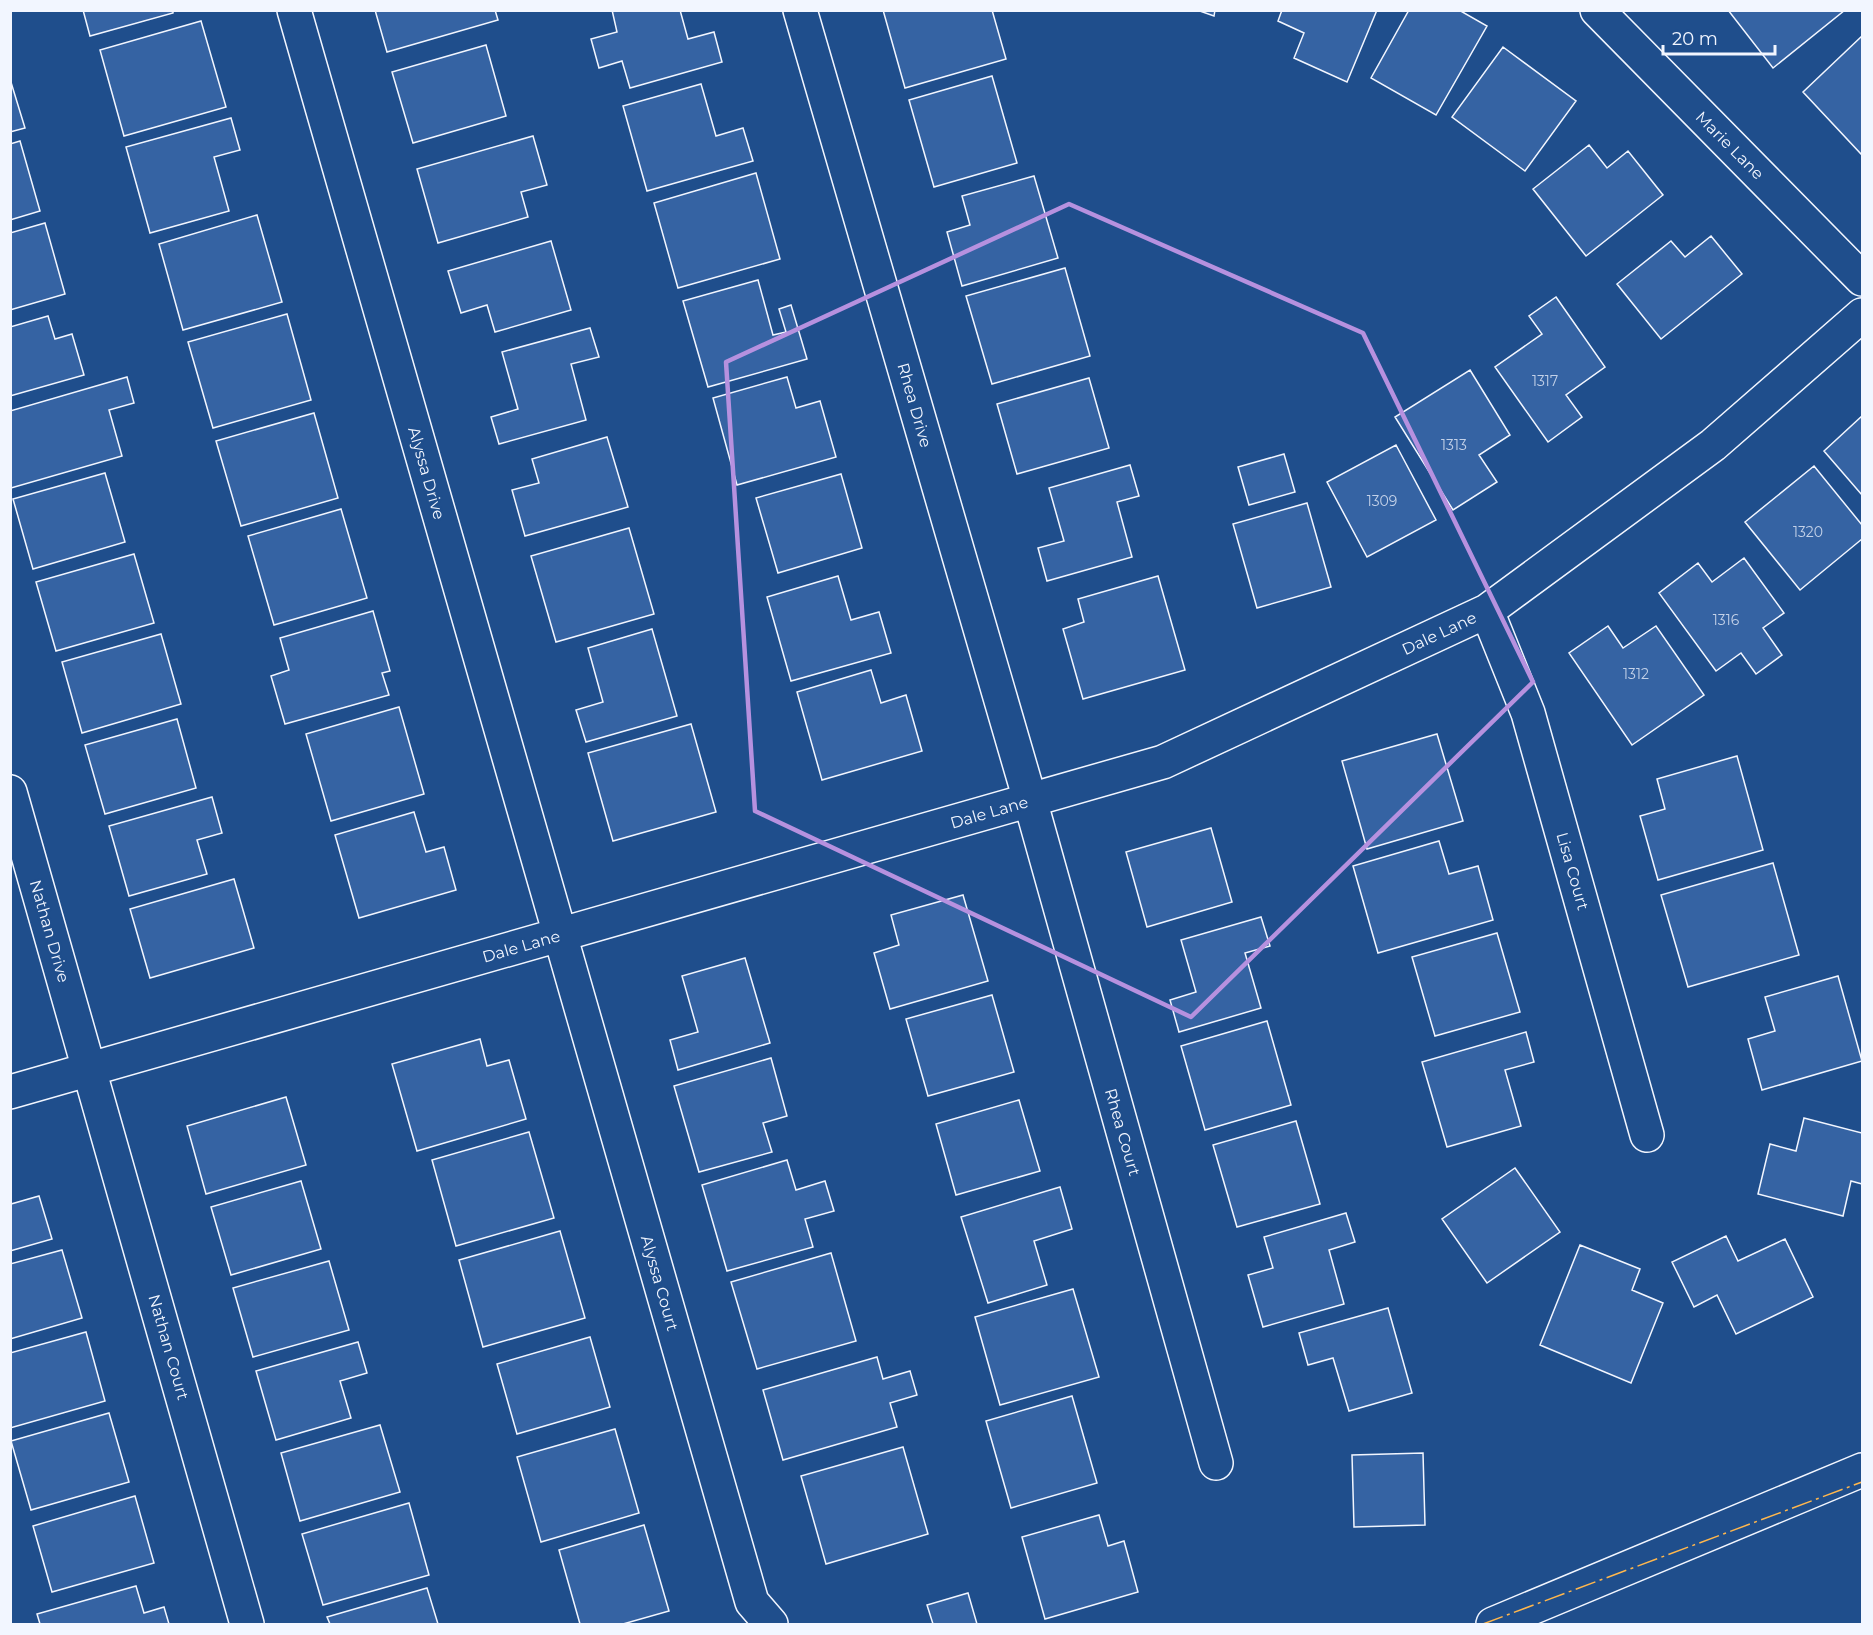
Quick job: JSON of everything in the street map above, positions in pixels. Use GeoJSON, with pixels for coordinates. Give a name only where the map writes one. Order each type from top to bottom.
{"type":"FeatureCollection","features":[{"type":"Feature","properties":{"kind":"street","name":"Alyssa Drive"},"geometry":{"type":"LineString","coordinates":[[294,10],[560,935]]}},
{"type":"Feature","properties":{"kind":"street","name":"Rhea Drive"},"geometry":{"type":"LineString","coordinates":[[800,10],[1029,800]]}},
{"type":"Feature","properties":{"kind":"street","name":"Marie Lane"},"geometry":{"type":"LineString","coordinates":[[1597,10],[1863,279]]}},
{"type":"Feature","properties":{"kind":"street","name":"Dale Lane"},"geometry":{"type":"LineString","coordinates":[[10,1092],[1163,762],[1487,611],[1713,445],[1863,315]]}},
{"type":"Feature","properties":{"kind":"street","name":"Lisa Court"},"geometry":{"type":"LineString","coordinates":[[1487,611],[1528,713],[1647,1135]]}},
{"type":"Feature","properties":{"kind":"street","name":"Nathan Drive"},"geometry":{"type":"LineString","coordinates":[[10,792],[90,1070]]}},
{"type":"Feature","properties":{"kind":"street","name":"Rhea Court"},"geometry":{"type":"LineString","coordinates":[[1029,800],[1216,1463]]}},
{"type":"Feature","properties":{"kind":"street","name":"Alyssa Court"},"geometry":{"type":"LineString","coordinates":[[560,935],[752,1602],[771,1624]]}},
{"type":"Feature","properties":{"kind":"street","name":"Nathan Court"},"geometry":{"type":"LineString","coordinates":[[90,1070],[247,1624]]}},
{"type":"Feature","properties":{"kind":"street"},"geometry":{"type":"LineString","coordinates":[[1493,1624],[1863,1470]]}},
{"type":"Feature","properties":{"kind":"highlighted area"},"geometry":{"type":"Polygon","coordinates":[[[1069,204],[1363,333],[1533,682],[1191,1017],[755,811],[726,362],[1069,204]]]}},
{"type":"Feature","properties":{"kind":"building"},"geometry":{"type":"Polygon","coordinates":[[[83,10],[173,10],[173,13],[90,36],[83,10]]]}},
{"type":"Feature","properties":{"kind":"building"},"geometry":{"type":"Polygon","coordinates":[[[375,10],[495,10],[498,20],[387,52],[375,10]]]}},
{"type":"Feature","properties":{"kind":"building"},"geometry":{"type":"Polygon","coordinates":[[[612,10],[680,10],[688,39],[714,32],[722,62],[630,88],[622,61],[599,68],[591,39],[617,32],[612,10]]]}},
{"type":"Feature","properties":{"kind":"building"},"geometry":{"type":"Polygon","coordinates":[[[883,10],[992,10],[1006,59],[905,88],[883,10]]]}},
{"type":"Feature","properties":{"kind":"building"},"geometry":{"type":"Polygon","coordinates":[[[1197,10],[1215,10],[1214,16],[1197,10]]]}},
{"type":"Feature","properties":{"kind":"building"},"geometry":{"type":"Polygon","coordinates":[[[1282,10],[1377,10],[1347,82],[1294,58],[1304,33],[1278,21],[1282,10]]]}},
{"type":"Feature","properties":{"kind":"building"},"geometry":{"type":"Polygon","coordinates":[[[1409,10],[1459,10],[1487,26],[1436,115],[1371,78],[1409,10]]]}},
{"type":"Feature","properties":{"kind":"building"},"geometry":{"type":"Polygon","coordinates":[[[1728,10],[1845,10],[1773,68],[1728,10]]]}},
{"type":"Feature","properties":{"kind":"building"},"geometry":{"type":"Polygon","coordinates":[[[201,21],[226,107],[124,136],[100,50],[201,21]]]}},
{"type":"Feature","properties":{"kind":"building"},"geometry":{"type":"Polygon","coordinates":[[[1862,36],[1862,155],[1803,92],[1862,36]]]}},
{"type":"Feature","properties":{"kind":"building"},"geometry":{"type":"Polygon","coordinates":[[[486,45],[506,116],[413,143],[392,72],[486,45]]]}},
{"type":"Feature","properties":{"kind":"building"},"geometry":{"type":"Polygon","coordinates":[[[1503,47],[1576,101],[1525,171],[1452,117],[1503,47]]]}},
{"type":"Feature","properties":{"kind":"building"},"geometry":{"type":"Polygon","coordinates":[[[992,76],[1017,163],[934,187],[909,100],[992,76]]]}},
{"type":"Feature","properties":{"kind":"building"},"geometry":{"type":"Polygon","coordinates":[[[10,79],[25,128],[10,132],[10,79]]]}},
{"type":"Feature","properties":{"kind":"building"},"geometry":{"type":"Polygon","coordinates":[[[701,84],[716,136],[743,128],[753,161],[647,191],[623,106],[701,84]]]}},
{"type":"Feature","properties":{"kind":"building"},"geometry":{"type":"Polygon","coordinates":[[[231,118],[240,150],[214,157],[229,211],[150,233],[126,147],[231,118]]]}},
{"type":"Feature","properties":{"kind":"building"},"geometry":{"type":"Polygon","coordinates":[[[533,136],[547,185],[521,192],[528,217],[438,243],[417,169],[533,136]]]}},
{"type":"Feature","properties":{"kind":"building"},"geometry":{"type":"Polygon","coordinates":[[[20,141],[40,211],[10,220],[10,144],[20,141]]]}},
{"type":"Feature","properties":{"kind":"building"},"geometry":{"type":"Polygon","coordinates":[[[1589,145],[1607,168],[1628,151],[1663,195],[1586,256],[1533,189],[1589,145]]]}},
{"type":"Feature","properties":{"kind":"building"},"geometry":{"type":"Polygon","coordinates":[[[756,173],[780,259],[678,288],[654,203],[756,173]]]}},
{"type":"Feature","properties":{"kind":"building"},"geometry":{"type":"Polygon","coordinates":[[[1034,176],[1058,258],[962,286],[947,232],[970,225],[962,196],[1034,176]]]}},
{"type":"Feature","properties":{"kind":"building"},"geometry":{"type":"Polygon","coordinates":[[[257,215],[282,302],[183,330],[159,244],[257,215]]]}},
{"type":"Feature","properties":{"kind":"building"},"geometry":{"type":"Polygon","coordinates":[[[45,223],[65,294],[10,310],[10,233],[45,223]]]}},
{"type":"Feature","properties":{"kind":"building"},"geometry":{"type":"Polygon","coordinates":[[[1711,236],[1742,274],[1661,339],[1617,284],[1671,241],[1685,257],[1711,236]]]}},
{"type":"Feature","properties":{"kind":"building"},"geometry":{"type":"Polygon","coordinates":[[[551,241],[571,310],[495,332],[487,305],[461,313],[448,271],[551,241]]]}},
{"type":"Feature","properties":{"kind":"building"},"geometry":{"type":"Polygon","coordinates":[[[1065,268],[1090,356],[992,384],[966,296],[1065,268]]]}},
{"type":"Feature","properties":{"kind":"building"},"geometry":{"type":"Polygon","coordinates":[[[758,280],[773,335],[786,332],[779,309],[791,305],[807,359],[708,387],[683,301],[758,280]]]}},
{"type":"Feature","properties":{"kind":"building"},"geometry":{"type":"Polygon","coordinates":[[[1556,297],[1605,367],[1566,395],[1582,417],[1548,442],[1495,367],[1542,334],[1529,316],[1556,297]]]}},
{"type":"Feature","properties":{"kind":"building"},"geometry":{"type":"Polygon","coordinates":[[[287,314],[311,400],[213,428],[188,342],[287,314]]]}},
{"type":"Feature","properties":{"kind":"building"},"geometry":{"type":"Polygon","coordinates":[[[48,316],[55,339],[72,334],[84,375],[10,396],[10,327],[48,316]]]}},
{"type":"Feature","properties":{"kind":"building"},"geometry":{"type":"Polygon","coordinates":[[[590,328],[599,357],[571,364],[586,420],[499,444],[491,417],[518,409],[502,352],[590,328]]]}},
{"type":"Feature","properties":{"kind":"building"},"geometry":{"type":"Polygon","coordinates":[[[1470,370],[1510,435],[1479,455],[1497,482],[1453,510],[1395,417],[1470,370]]]}},
{"type":"Feature","properties":{"kind":"building"},"geometry":{"type":"Polygon","coordinates":[[[127,377],[134,403],[109,410],[122,456],[11,488],[10,411],[127,377]]]}},
{"type":"Feature","properties":{"kind":"building"},"geometry":{"type":"Polygon","coordinates":[[[787,377],[796,408],[820,401],[836,457],[737,485],[713,398],[787,377]]]}},
{"type":"Feature","properties":{"kind":"building"},"geometry":{"type":"Polygon","coordinates":[[[1089,378],[1109,448],[1017,474],[997,404],[1089,378]]]}},
{"type":"Feature","properties":{"kind":"building"},"geometry":{"type":"Polygon","coordinates":[[[314,413],[338,498],[241,526],[216,441],[314,413]]]}},
{"type":"Feature","properties":{"kind":"building"},"geometry":{"type":"Polygon","coordinates":[[[1862,416],[1862,495],[1824,451],[1862,416]]]}},
{"type":"Feature","properties":{"kind":"building"},"geometry":{"type":"Polygon","coordinates":[[[607,437],[628,507],[525,536],[512,490],[539,483],[532,459],[607,437]]]}},
{"type":"Feature","properties":{"kind":"building"},"geometry":{"type":"Polygon","coordinates":[[[1396,445],[1436,520],[1367,557],[1327,482],[1396,445]]]}},
{"type":"Feature","properties":{"kind":"building"},"geometry":{"type":"Polygon","coordinates":[[[1284,454],[1295,492],[1249,505],[1238,467],[1284,454]]]}},
{"type":"Feature","properties":{"kind":"building"},"geometry":{"type":"Polygon","coordinates":[[[1130,465],[1139,496],[1117,502],[1132,557],[1047,581],[1038,548],[1064,541],[1049,488],[1130,465]]]}},
{"type":"Feature","properties":{"kind":"building"},"geometry":{"type":"Polygon","coordinates":[[[1814,466],[1862,525],[1862,539],[1800,590],[1745,522],[1814,466]]]}},
{"type":"Feature","properties":{"kind":"building"},"geometry":{"type":"Polygon","coordinates":[[[105,473],[125,542],[33,569],[13,499],[105,473]]]}},
{"type":"Feature","properties":{"kind":"building"},"geometry":{"type":"Polygon","coordinates":[[[841,474],[862,548],[778,573],[756,498],[841,474]]]}},
{"type":"Feature","properties":{"kind":"building"},"geometry":{"type":"Polygon","coordinates":[[[1307,503],[1331,587],[1257,608],[1233,524],[1307,503]]]}},
{"type":"Feature","properties":{"kind":"building"},"geometry":{"type":"Polygon","coordinates":[[[341,509],[367,598],[274,625],[248,536],[341,509]]]}},
{"type":"Feature","properties":{"kind":"building"},"geometry":{"type":"Polygon","coordinates":[[[629,528],[654,614],[556,642],[531,556],[629,528]]]}},
{"type":"Feature","properties":{"kind":"building"},"geometry":{"type":"Polygon","coordinates":[[[134,554],[154,623],[56,651],[36,582],[134,554]]]}},
{"type":"Feature","properties":{"kind":"building"},"geometry":{"type":"Polygon","coordinates":[[[1744,558],[1784,613],[1763,628],[1782,655],[1756,674],[1741,653],[1716,671],[1659,593],[1698,563],[1712,582],[1744,558]]]}},
{"type":"Feature","properties":{"kind":"building"},"geometry":{"type":"Polygon","coordinates":[[[838,576],[851,620],[879,612],[891,653],[791,681],[767,597],[838,576]]]}},
{"type":"Feature","properties":{"kind":"building"},"geometry":{"type":"Polygon","coordinates":[[[1158,576],[1185,670],[1083,699],[1063,629],[1084,622],[1078,599],[1158,576]]]}},
{"type":"Feature","properties":{"kind":"building"},"geometry":{"type":"Polygon","coordinates":[[[373,611],[390,671],[382,673],[389,695],[285,724],[271,676],[289,670],[280,638],[373,611]]]}},
{"type":"Feature","properties":{"kind":"building"},"geometry":{"type":"Polygon","coordinates":[[[1608,626],[1623,648],[1656,626],[1704,695],[1632,745],[1569,653],[1608,626]]]}},
{"type":"Feature","properties":{"kind":"building"},"geometry":{"type":"Polygon","coordinates":[[[652,629],[677,716],[586,742],[576,710],[603,702],[588,648],[652,629]]]}},
{"type":"Feature","properties":{"kind":"building"},"geometry":{"type":"Polygon","coordinates":[[[161,634],[181,704],[82,733],[62,662],[161,634]]]}},
{"type":"Feature","properties":{"kind":"building"},"geometry":{"type":"Polygon","coordinates":[[[871,670],[881,703],[906,695],[922,751],[822,780],[797,692],[871,670]]]}},
{"type":"Feature","properties":{"kind":"building"},"geometry":{"type":"Polygon","coordinates":[[[399,707],[424,794],[331,821],[306,734],[399,707]]]}},
{"type":"Feature","properties":{"kind":"building"},"geometry":{"type":"Polygon","coordinates":[[[177,719],[196,788],[105,814],[85,745],[177,719]]]}},
{"type":"Feature","properties":{"kind":"building"},"geometry":{"type":"Polygon","coordinates":[[[691,724],[716,812],[613,841],[588,753],[691,724]]]}},
{"type":"Feature","properties":{"kind":"building"},"geometry":{"type":"Polygon","coordinates":[[[1437,734],[1463,821],[1367,849],[1342,761],[1437,734]]]}},
{"type":"Feature","properties":{"kind":"building"},"geometry":{"type":"Polygon","coordinates":[[[1737,756],[1763,850],[1658,880],[1640,816],[1665,809],[1657,779],[1737,756]]]}},
{"type":"Feature","properties":{"kind":"building"},"geometry":{"type":"Polygon","coordinates":[[[212,797],[222,833],[197,840],[207,874],[129,896],[109,826],[212,797]]]}},
{"type":"Feature","properties":{"kind":"building"},"geometry":{"type":"Polygon","coordinates":[[[414,812],[426,852],[444,847],[456,890],[359,918],[335,835],[414,812]]]}},
{"type":"Feature","properties":{"kind":"building"},"geometry":{"type":"Polygon","coordinates":[[[1211,828],[1232,902],[1147,927],[1126,852],[1211,828]]]}},
{"type":"Feature","properties":{"kind":"building"},"geometry":{"type":"Polygon","coordinates":[[[1439,841],[1449,874],[1478,866],[1493,920],[1378,953],[1353,866],[1439,841]]]}},
{"type":"Feature","properties":{"kind":"building"},"geometry":{"type":"Polygon","coordinates":[[[1773,863],[1799,955],[1688,987],[1661,895],[1773,863]]]}},
{"type":"Feature","properties":{"kind":"building"},"geometry":{"type":"Polygon","coordinates":[[[234,879],[254,948],[150,978],[130,909],[234,879]]]}},
{"type":"Feature","properties":{"kind":"building"},"geometry":{"type":"Polygon","coordinates":[[[963,895],[988,981],[890,1009],[874,953],[899,945],[891,915],[963,895]]]}},
{"type":"Feature","properties":{"kind":"building"},"geometry":{"type":"Polygon","coordinates":[[[1261,917],[1270,946],[1245,953],[1261,1008],[1179,1032],[1170,1000],[1196,992],[1181,940],[1261,917]]]}},
{"type":"Feature","properties":{"kind":"building"},"geometry":{"type":"Polygon","coordinates":[[[1497,933],[1520,1012],[1435,1036],[1412,957],[1497,933]]]}},
{"type":"Feature","properties":{"kind":"building"},"geometry":{"type":"Polygon","coordinates":[[[745,958],[770,1043],[678,1070],[670,1040],[698,1032],[682,976],[745,958]]]}},
{"type":"Feature","properties":{"kind":"building"},"geometry":{"type":"Polygon","coordinates":[[[1838,976],[1862,1061],[1762,1090],[1748,1039],[1775,1031],[1765,997],[1838,976]]]}},
{"type":"Feature","properties":{"kind":"building"},"geometry":{"type":"Polygon","coordinates":[[[992,995],[1014,1072],[928,1096],[906,1019],[992,995]]]}},
{"type":"Feature","properties":{"kind":"building"},"geometry":{"type":"Polygon","coordinates":[[[1267,1021],[1291,1105],[1205,1130],[1181,1046],[1267,1021]]]}},
{"type":"Feature","properties":{"kind":"building"},"geometry":{"type":"Polygon","coordinates":[[[1526,1032],[1534,1062],[1505,1070],[1521,1126],[1447,1147],[1422,1062],[1526,1032]]]}},
{"type":"Feature","properties":{"kind":"building"},"geometry":{"type":"Polygon","coordinates":[[[480,1039],[487,1066],[509,1060],[526,1119],[417,1151],[392,1064],[480,1039]]]}},
{"type":"Feature","properties":{"kind":"building"},"geometry":{"type":"Polygon","coordinates":[[[771,1058],[787,1116],[763,1123],[772,1152],[699,1172],[674,1086],[771,1058]]]}},
{"type":"Feature","properties":{"kind":"building"},"geometry":{"type":"Polygon","coordinates":[[[286,1097],[306,1165],[206,1194],[187,1126],[286,1097]]]}},
{"type":"Feature","properties":{"kind":"building"},"geometry":{"type":"Polygon","coordinates":[[[1019,1100],[1040,1171],[956,1195],[936,1124],[1019,1100]]]}},
{"type":"Feature","properties":{"kind":"building"},"geometry":{"type":"Polygon","coordinates":[[[1804,1118],[1862,1133],[1862,1184],[1851,1181],[1843,1216],[1758,1194],[1770,1144],[1796,1151],[1804,1118]]]}},
{"type":"Feature","properties":{"kind":"building"},"geometry":{"type":"Polygon","coordinates":[[[1296,1121],[1320,1204],[1237,1227],[1213,1145],[1296,1121]]]}},
{"type":"Feature","properties":{"kind":"building"},"geometry":{"type":"Polygon","coordinates":[[[529,1132],[554,1218],[456,1246],[432,1160],[529,1132]]]}},
{"type":"Feature","properties":{"kind":"building"},"geometry":{"type":"Polygon","coordinates":[[[787,1160],[796,1190],[825,1181],[834,1211],[805,1219],[813,1247],[727,1271],[702,1185],[787,1160]]]}},
{"type":"Feature","properties":{"kind":"building"},"geometry":{"type":"Polygon","coordinates":[[[1515,1168],[1560,1232],[1487,1283],[1442,1219],[1515,1168]]]}},
{"type":"Feature","properties":{"kind":"building"},"geometry":{"type":"Polygon","coordinates":[[[301,1181],[321,1249],[231,1275],[211,1207],[301,1181]]]}},
{"type":"Feature","properties":{"kind":"building"},"geometry":{"type":"Polygon","coordinates":[[[1060,1187],[1072,1229],[1034,1241],[1047,1285],[988,1303],[961,1217],[1060,1187]]]}},
{"type":"Feature","properties":{"kind":"building"},"geometry":{"type":"Polygon","coordinates":[[[39,1196],[52,1239],[10,1251],[10,1201],[11,1204],[39,1196]]]}},
{"type":"Feature","properties":{"kind":"building"},"geometry":{"type":"Polygon","coordinates":[[[1346,1213],[1355,1242],[1329,1250],[1344,1304],[1263,1327],[1248,1275],[1273,1268],[1264,1237],[1346,1213]]]}},
{"type":"Feature","properties":{"kind":"building"},"geometry":{"type":"Polygon","coordinates":[[[560,1231],[585,1318],[483,1347],[459,1260],[560,1231]]]}},
{"type":"Feature","properties":{"kind":"building"},"geometry":{"type":"Polygon","coordinates":[[[1726,1236],[1738,1261],[1785,1239],[1813,1297],[1736,1334],[1717,1295],[1694,1307],[1672,1262],[1726,1236]]]}},
{"type":"Feature","properties":{"kind":"building"},"geometry":{"type":"Polygon","coordinates":[[[1580,1245],[1640,1269],[1632,1290],[1663,1303],[1631,1383],[1540,1345],[1580,1245]]]}},
{"type":"Feature","properties":{"kind":"building"},"geometry":{"type":"Polygon","coordinates":[[[62,1250],[82,1318],[10,1339],[10,1264],[62,1250]]]}},
{"type":"Feature","properties":{"kind":"building"},"geometry":{"type":"Polygon","coordinates":[[[831,1253],[856,1341],[757,1369],[731,1282],[831,1253]]]}},
{"type":"Feature","properties":{"kind":"building"},"geometry":{"type":"Polygon","coordinates":[[[329,1261],[349,1330],[253,1357],[233,1288],[329,1261]]]}},
{"type":"Feature","properties":{"kind":"building"},"geometry":{"type":"Polygon","coordinates":[[[1073,1289],[1099,1377],[1000,1405],[975,1317],[1073,1289]]]}},
{"type":"Feature","properties":{"kind":"building"},"geometry":{"type":"Polygon","coordinates":[[[1388,1308],[1412,1393],[1349,1411],[1333,1358],[1308,1365],[1299,1333],[1388,1308]]]}},
{"type":"Feature","properties":{"kind":"building"},"geometry":{"type":"Polygon","coordinates":[[[86,1332],[105,1401],[10,1428],[10,1353],[86,1332]]]}},
{"type":"Feature","properties":{"kind":"building"},"geometry":{"type":"Polygon","coordinates":[[[590,1337],[610,1407],[517,1434],[497,1364],[590,1337]]]}},
{"type":"Feature","properties":{"kind":"building"},"geometry":{"type":"Polygon","coordinates":[[[358,1342],[367,1373],[340,1381],[351,1418],[276,1440],[256,1371],[358,1342]]]}},
{"type":"Feature","properties":{"kind":"building"},"geometry":{"type":"Polygon","coordinates":[[[877,1357],[883,1379],[910,1371],[917,1395],[890,1403],[897,1427],[783,1460],[763,1390],[877,1357]]]}},
{"type":"Feature","properties":{"kind":"building"},"geometry":{"type":"Polygon","coordinates":[[[1072,1396],[1097,1483],[1011,1508],[986,1421],[1072,1396]]]}},
{"type":"Feature","properties":{"kind":"building"},"geometry":{"type":"Polygon","coordinates":[[[109,1413],[129,1482],[31,1510],[11,1441],[109,1413]]]}},
{"type":"Feature","properties":{"kind":"building"},"geometry":{"type":"Polygon","coordinates":[[[380,1425],[400,1492],[300,1521],[281,1453],[380,1425]]]}},
{"type":"Feature","properties":{"kind":"building"},"geometry":{"type":"Polygon","coordinates":[[[615,1429],[639,1513],[541,1542],[517,1457],[615,1429]]]}},
{"type":"Feature","properties":{"kind":"building"},"geometry":{"type":"Polygon","coordinates":[[[903,1447],[928,1534],[826,1564],[801,1476],[903,1447]]]}},
{"type":"Feature","properties":{"kind":"building"},"geometry":{"type":"Polygon","coordinates":[[[1423,1453],[1425,1525],[1354,1527],[1352,1455],[1423,1453]]]}},
{"type":"Feature","properties":{"kind":"building"},"geometry":{"type":"Polygon","coordinates":[[[135,1496],[154,1563],[52,1592],[33,1526],[135,1496]]]}},
{"type":"Feature","properties":{"kind":"building"},"geometry":{"type":"Polygon","coordinates":[[[409,1503],[429,1575],[323,1605],[302,1534],[409,1503]]]}},
{"type":"Feature","properties":{"kind":"building"},"geometry":{"type":"Polygon","coordinates":[[[1099,1515],[1108,1546],[1124,1541],[1138,1592],[1045,1619],[1022,1537],[1099,1515]]]}},
{"type":"Feature","properties":{"kind":"building"},"geometry":{"type":"Polygon","coordinates":[[[644,1525],[669,1611],[623,1624],[580,1624],[559,1550],[644,1525]]]}},
{"type":"Feature","properties":{"kind":"building"},"geometry":{"type":"Polygon","coordinates":[[[136,1586],[144,1613],[164,1607],[169,1624],[40,1624],[37,1614],[136,1586]]]}},
{"type":"Feature","properties":{"kind":"building"},"geometry":{"type":"Polygon","coordinates":[[[427,1588],[438,1624],[330,1624],[327,1617],[427,1588]]]}},
{"type":"Feature","properties":{"kind":"building"},"geometry":{"type":"Polygon","coordinates":[[[968,1593],[977,1624],[933,1624],[927,1605],[968,1593]]]}},
{"type":"Feature","properties":{"kind":"power"},"geometry":{"type":"LineString","coordinates":[[1483,1624],[1862,1482]]}}]}
